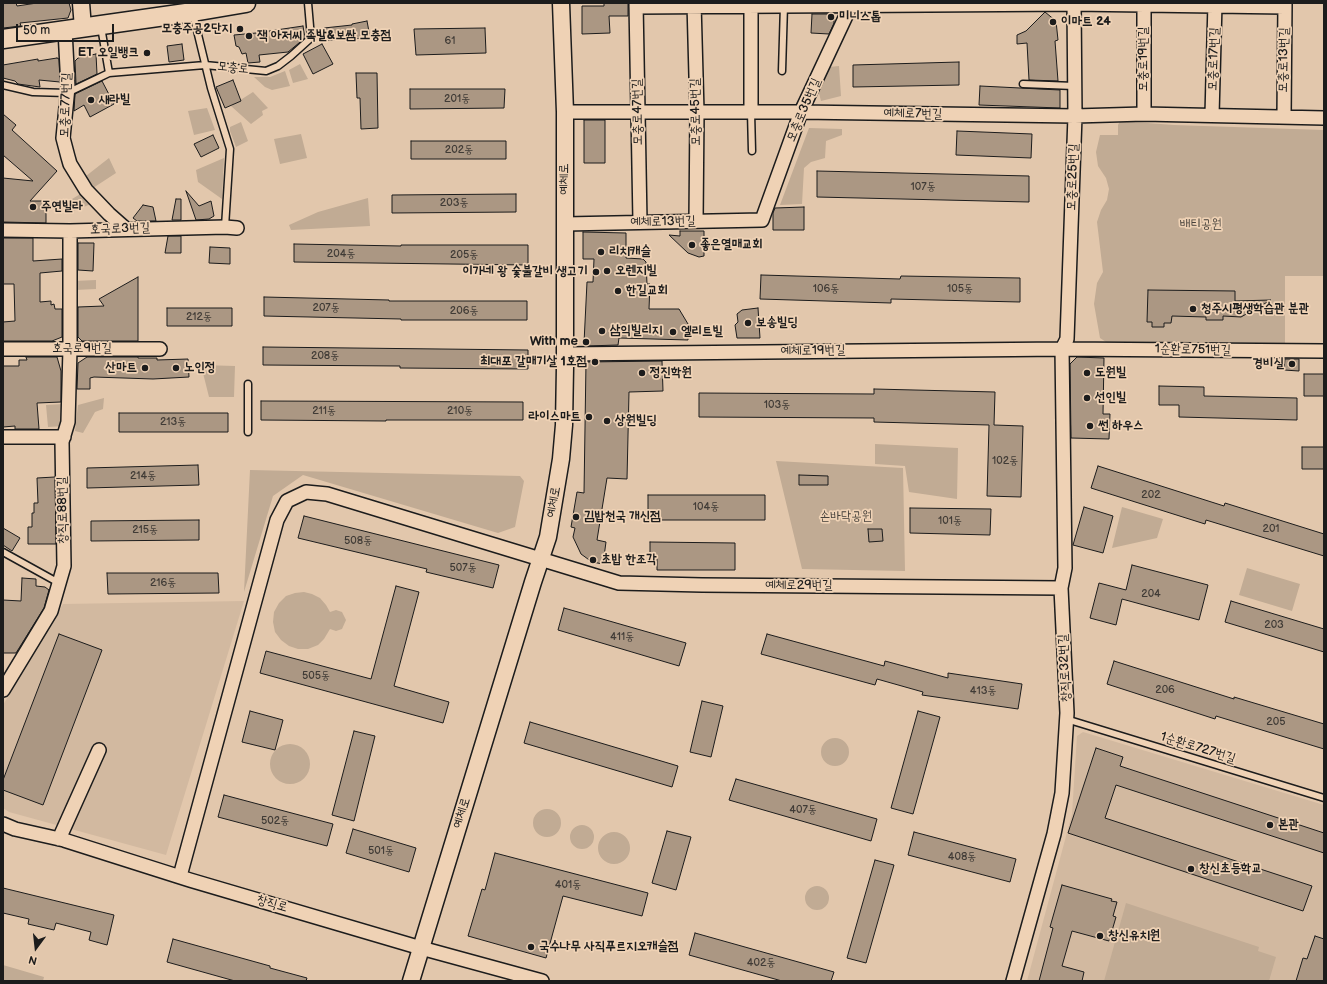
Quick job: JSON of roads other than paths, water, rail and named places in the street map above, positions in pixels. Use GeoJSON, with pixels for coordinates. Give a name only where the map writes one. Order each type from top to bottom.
{"type":"FeatureCollection","features":[{"type":"Feature","properties":{"kind":"main road"},"geometry":{"type":"LineString","coordinates":[[3,39],[246,3]]}},
{"type":"Feature","properties":{"kind":"street"},"geometry":{"type":"LineString","coordinates":[[81,3],[92,26]]}},
{"type":"Feature","properties":{"kind":"street","name":"예체로"},"geometry":{"type":"LineString","coordinates":[[411,981],[548,537],[561,458],[564,425],[565,354],[565,112],[561,3]]}},
{"type":"Feature","properties":{"kind":"street","name":"모충로35번길"},"geometry":{"type":"LineString","coordinates":[[762,220],[801,112],[852,4]]}},
{"type":"Feature","properties":{"kind":"street","name":"모충로25번길"},"geometry":{"type":"LineString","coordinates":[[1062,349],[1067,339],[1075,116],[1074,4]]}},
{"type":"Feature","properties":{"kind":"street","name":"모충로19번길"},"geometry":{"type":"LineString","coordinates":[[1144,4],[1144,114]]}},
{"type":"Feature","properties":{"kind":"street"},"geometry":{"type":"LineString","coordinates":[[636,5],[1285,5]]}},
{"type":"Feature","properties":{"kind":"street","name":"모충로47번길"},"geometry":{"type":"LineString","coordinates":[[636,5],[640,222]]}},
{"type":"Feature","properties":{"kind":"street","name":"모충로45번길"},"geometry":{"type":"LineString","coordinates":[[694,5],[697,112],[696,221]]}},
{"type":"Feature","properties":{"kind":"street","name":"모충로17번길"},"geometry":{"type":"LineString","coordinates":[[1212,115],[1215,5]]}},
{"type":"Feature","properties":{"kind":"street","name":"모충로13번길"},"geometry":{"type":"LineString","coordinates":[[1284,116],[1285,5]]}},
{"type":"Feature","properties":{"kind":"street"},"geometry":{"type":"LineString","coordinates":[[751,6],[751,112]]}},
{"type":"Feature","properties":{"kind":"street","name":"모충로77번길"},"geometry":{"type":"LineString","coordinates":[[65,30],[67,93],[63,138],[70,164],[86,190],[126,229]]}},
{"type":"Feature","properties":{"kind":"street","name":"예체로7번길"},"geometry":{"type":"LineString","coordinates":[[565,112],[801,112],[1075,116]]}},
{"type":"Feature","properties":{"kind":"street"},"geometry":{"type":"LineString","coordinates":[[1075,116],[1144,114],[1324,118]]}},
{"type":"Feature","properties":{"kind":"street","name":"예체로13번길"},"geometry":{"type":"LineString","coordinates":[[565,224],[762,220]]}},
{"type":"Feature","properties":{"kind":"street","name":"호국로3번길"},"geometry":{"type":"LineString","coordinates":[[3,230],[70,231],[231,227]]}},
{"type":"Feature","properties":{"kind":"street"},"geometry":{"type":"LineString","coordinates":[[70,231],[70,349]]}},
{"type":"Feature","properties":{"kind":"street","name":"호국로9번길"},"geometry":{"type":"LineString","coordinates":[[3,348],[160,349]]}},
{"type":"Feature","properties":{"kind":"street","name":"창직로88번길"},"geometry":{"type":"LineString","coordinates":[[3,690],[7,676],[51,611],[64,566],[62,442],[68,422],[70,349]]}},
{"type":"Feature","properties":{"kind":"street","name":"1순환로751번길"},"geometry":{"type":"LineString","coordinates":[[1062,349],[1324,352]]}},
{"type":"Feature","properties":{"kind":"street","name":"예체로19번길"},"geometry":{"type":"LineString","coordinates":[[565,354],[1062,349]]}},
{"type":"Feature","properties":{"kind":"street","name":"창직로32번길"},"geometry":{"type":"LineString","coordinates":[[1012,981],[1054,834],[1062,793],[1066,719],[1061,588],[1064,568],[1062,349]]}},
{"type":"Feature","properties":{"kind":"street"},"geometry":{"type":"LineString","coordinates":[[3,437],[64,436]]}},
{"type":"Feature","properties":{"kind":"street","name":"예체로29번길"},"geometry":{"type":"LineString","coordinates":[[180,876],[277,520],[287,501],[306,492],[328,494],[619,583],[702,586],[1061,588]]}},
{"type":"Feature","properties":{"kind":"street"},"geometry":{"type":"LineString","coordinates":[[59,839],[99,750]]}},
{"type":"Feature","properties":{"kind":"street","name":"창직로"},"geometry":{"type":"LineString","coordinates":[[3,824],[15,829],[59,839],[421,948],[542,981]]}},
{"type":"Feature","properties":{"kind":"lane","name":"모충로"},"geometry":{"type":"LineString","coordinates":[[3,85],[33,92],[67,93],[109,74],[205,65],[266,71],[278,66],[303,47],[311,38],[308,3]]}},
{"type":"Feature","properties":{"kind":"lane"},"geometry":{"type":"LineString","coordinates":[[777,5],[782,70]]}},
{"type":"Feature","properties":{"kind":"lane"},"geometry":{"type":"LineString","coordinates":[[192,12],[205,65],[230,149],[231,227]]}},
{"type":"Feature","properties":{"kind":"lane"},"geometry":{"type":"LineString","coordinates":[[92,26],[109,74]]}},
{"type":"Feature","properties":{"kind":"lane"},"geometry":{"type":"LineString","coordinates":[[1023,84],[1074,86]]}},
{"type":"Feature","properties":{"kind":"lane"},"geometry":{"type":"LineString","coordinates":[[751,112],[752,151]]}},
{"type":"Feature","properties":{"kind":"lane"},"geometry":{"type":"LineString","coordinates":[[248,384],[248,432]]}},
{"type":"Feature","properties":{"kind":"lane"},"geometry":{"type":"LineString","coordinates":[[3,552],[59,583]]}},
{"type":"Feature","properties":{"kind":"lane","name":"1순환로727번길"},"geometry":{"type":"LineString","coordinates":[[1066,719],[1324,798]]}},
{"type":"Feature","properties":{"kind":"place","name":"미니스톱"},"geometry":{"type":"Point","coordinates":[831,17]}},
{"type":"Feature","properties":{"kind":"place","name":"이마트 24"},"geometry":{"type":"Point","coordinates":[1053,22]}},
{"type":"Feature","properties":{"kind":"place","name":"모충주공2단지"},"geometry":{"type":"Point","coordinates":[240,29]}},
{"type":"Feature","properties":{"kind":"place","name":"잭 아저씨 족발&보쌈 모충점"},"geometry":{"type":"Point","coordinates":[249,36]}},
{"type":"Feature","properties":{"kind":"place","name":"ET 오일뱅크"},"geometry":{"type":"Point","coordinates":[147,53]}},
{"type":"Feature","properties":{"kind":"place","name":"새라빌"},"geometry":{"type":"Point","coordinates":[91,100]}},
{"type":"Feature","properties":{"kind":"place","name":"주연빌라"},"geometry":{"type":"Point","coordinates":[33,207]}},
{"type":"Feature","properties":{"kind":"place","name":"좋은열매교회"},"geometry":{"type":"Point","coordinates":[692,245]}},
{"type":"Feature","properties":{"kind":"place","name":"리치캐슬"},"geometry":{"type":"Point","coordinates":[601,252]}},
{"type":"Feature","properties":{"kind":"place","name":"오렌지빌"},"geometry":{"type":"Point","coordinates":[607,271]}},
{"type":"Feature","properties":{"kind":"place","name":"이가네 왕 숯불갈비 생고기"},"geometry":{"type":"Point","coordinates":[596,272]}},
{"type":"Feature","properties":{"kind":"place","name":"한길교회"},"geometry":{"type":"Point","coordinates":[618,291]}},
{"type":"Feature","properties":{"kind":"place","name":"청주시평생학습관 분관"},"geometry":{"type":"Point","coordinates":[1193,309]}},
{"type":"Feature","properties":{"kind":"place","name":"보송빌딩"},"geometry":{"type":"Point","coordinates":[748,323]}},
{"type":"Feature","properties":{"kind":"place","name":"삼익빌리지"},"geometry":{"type":"Point","coordinates":[602,331]}},
{"type":"Feature","properties":{"kind":"place","name":"엘리트빌"},"geometry":{"type":"Point","coordinates":[673,332]}},
{"type":"Feature","properties":{"kind":"place","name":"With me"},"geometry":{"type":"Point","coordinates":[586,342]}},
{"type":"Feature","properties":{"kind":"place","name":"최대포 갈매기살 1호점"},"geometry":{"type":"Point","coordinates":[595,362]}},
{"type":"Feature","properties":{"kind":"place","name":"경비실"},"geometry":{"type":"Point","coordinates":[1292,364]}},
{"type":"Feature","properties":{"kind":"place","name":"산마트"},"geometry":{"type":"Point","coordinates":[145,368]}},
{"type":"Feature","properties":{"kind":"place","name":"노인정"},"geometry":{"type":"Point","coordinates":[176,368]}},
{"type":"Feature","properties":{"kind":"place","name":"정진학원"},"geometry":{"type":"Point","coordinates":[642,373]}},
{"type":"Feature","properties":{"kind":"place","name":"도원빌"},"geometry":{"type":"Point","coordinates":[1087,373]}},
{"type":"Feature","properties":{"kind":"place","name":"선인빌"},"geometry":{"type":"Point","coordinates":[1087,398]}},
{"type":"Feature","properties":{"kind":"place","name":"라이스마트"},"geometry":{"type":"Point","coordinates":[589,417]}},
{"type":"Feature","properties":{"kind":"place","name":"상원빌딩"},"geometry":{"type":"Point","coordinates":[607,421]}},
{"type":"Feature","properties":{"kind":"place","name":"썬 하우스"},"geometry":{"type":"Point","coordinates":[1090,426]}},
{"type":"Feature","properties":{"kind":"place","name":"김밥천국 개신점"},"geometry":{"type":"Point","coordinates":[576,517]}},
{"type":"Feature","properties":{"kind":"place","name":"초밥 한조각"},"geometry":{"type":"Point","coordinates":[593,560]}},
{"type":"Feature","properties":{"kind":"place","name":"본관"},"geometry":{"type":"Point","coordinates":[1270,825]}},
{"type":"Feature","properties":{"kind":"place","name":"창신초등학교"},"geometry":{"type":"Point","coordinates":[1191,869]}},
{"type":"Feature","properties":{"kind":"place","name":"창신유치원"},"geometry":{"type":"Point","coordinates":[1100,936]}},
{"type":"Feature","properties":{"kind":"place","name":"국수나무 사직푸르지오캐슬점"},"geometry":{"type":"Point","coordinates":[531,947]}},
{"type":"Feature","properties":{"kind":"park label","name":"배티공원"},"geometry":{"type":"Point","coordinates":[1201,225]}},
{"type":"Feature","properties":{"kind":"park label","name":"손바닥공원"},"geometry":{"type":"Point","coordinates":[846,517]}}]}
